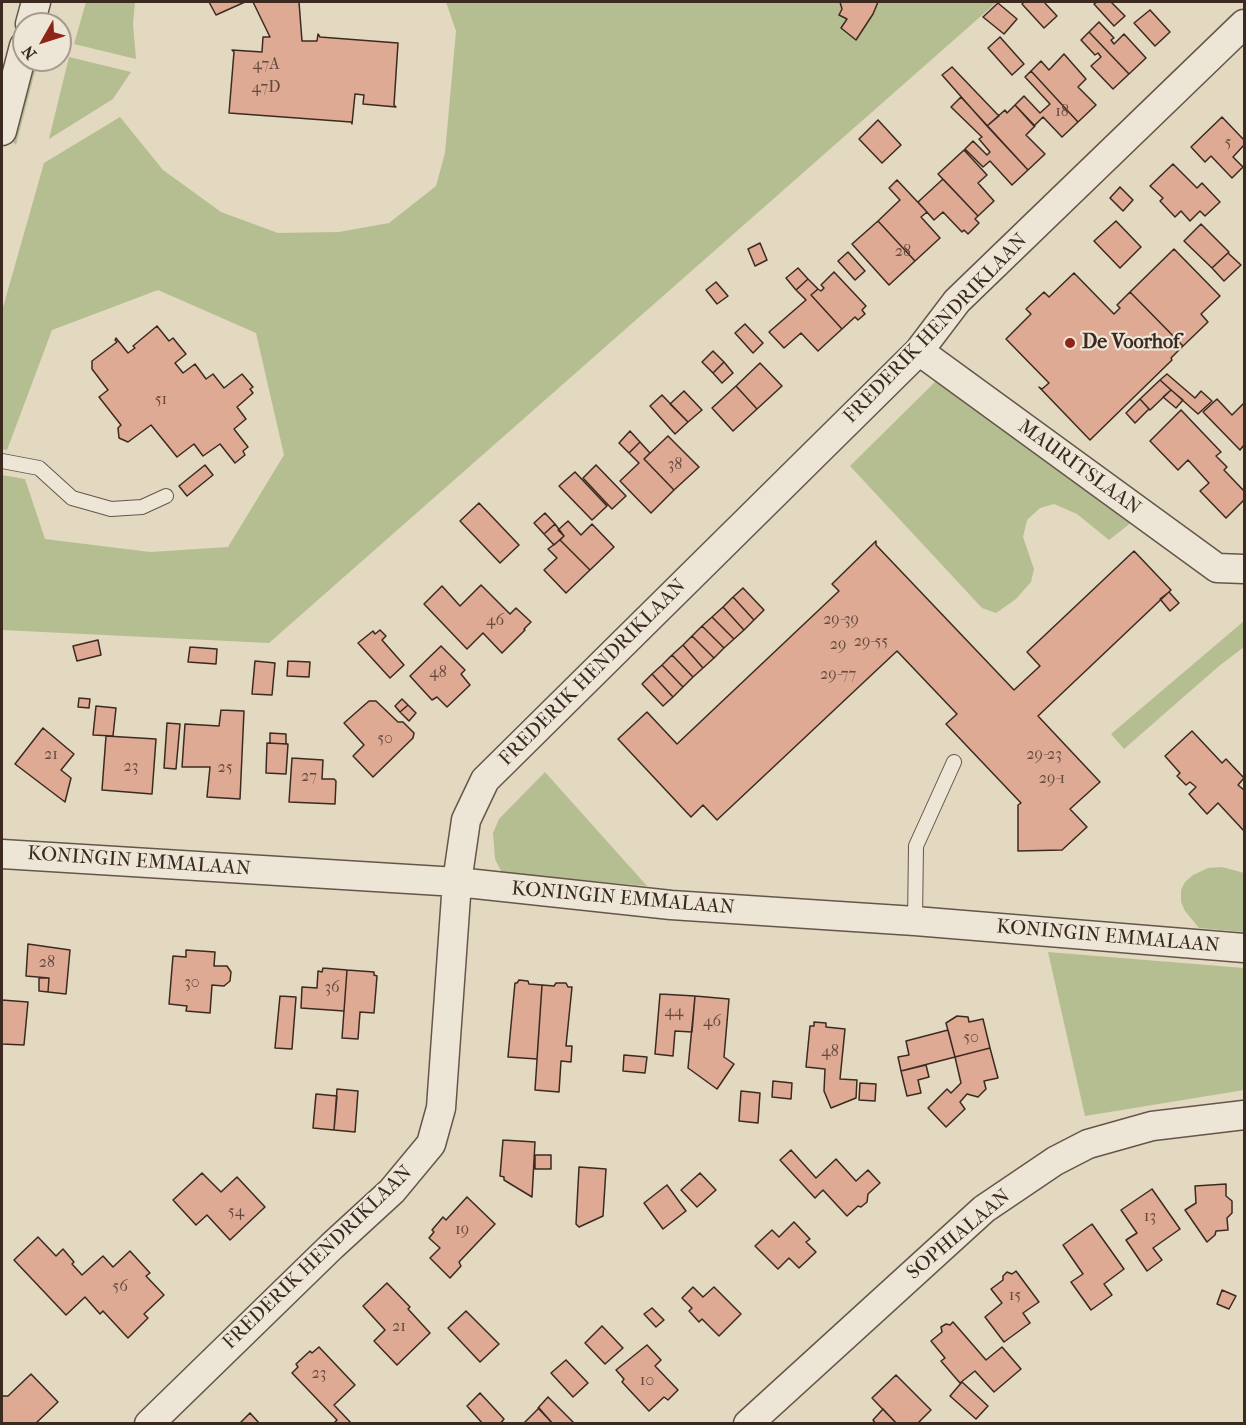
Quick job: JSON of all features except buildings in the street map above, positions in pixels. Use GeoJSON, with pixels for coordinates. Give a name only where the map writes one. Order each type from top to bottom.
{"type":"FeatureCollection","features":[{"type":"Feature","properties":{"kind":"street","name":"FREDERIK HENDRIKLAAN"},"geometry":{"type":"LineString","coordinates":[[149,1424],[332,1246],[392,1191],[430,1144],[441,1108],[457,882],[466,820],[485,780],[919,351],[957,301],[1245,24]]}},
{"type":"Feature","properties":{"kind":"street"},"geometry":{"type":"LineString","coordinates":[[2,131],[17,72]]}},
{"type":"Feature","properties":{"kind":"street","name":"MAURITSLAAN"},"geometry":{"type":"LineString","coordinates":[[919,351],[1217,568],[1245,569]]}},
{"type":"Feature","properties":{"kind":"street","name":"KONINGIN EMMALAAN"},"geometry":{"type":"LineString","coordinates":[[2,854],[457,882],[670,905],[915,921],[1245,948]]}},
{"type":"Feature","properties":{"kind":"street","name":"SOPHIALAAN"},"geometry":{"type":"LineString","coordinates":[[748,1424],[984,1209],[1055,1161],[1088,1144],[1152,1126],[1245,1115]]}},
{"type":"Feature","properties":{"kind":"lane"},"geometry":{"type":"LineString","coordinates":[[2,461],[39,468],[72,498],[111,509],[142,507],[166,496]]}},
{"type":"Feature","properties":{"kind":"lane"},"geometry":{"type":"LineString","coordinates":[[915,921],[916,846],[954,762]]}},
{"type":"Feature","properties":{"kind":"green space"},"geometry":{"type":"Polygon","coordinates":[[[86,2],[135,2],[133,24],[136,59],[74,44],[86,2]]]}},
{"type":"Feature","properties":{"kind":"green space"},"geometry":{"type":"Polygon","coordinates":[[[446,2],[997,2],[269,643],[2,630],[2,475],[25,479],[45,539],[150,552],[228,547],[284,455],[256,333],[158,290],[52,330],[7,450],[2,449],[2,311],[44,163],[120,117],[163,170],[221,212],[278,233],[339,232],[389,223],[436,186],[445,153],[456,31],[446,2]]]}},
{"type":"Feature","properties":{"kind":"green space"},"geometry":{"type":"Polygon","coordinates":[[[72,58],[131,72],[113,99],[49,139],[65,72],[72,72],[72,58]]]}},
{"type":"Feature","properties":{"kind":"green space"},"geometry":{"type":"Polygon","coordinates":[[[30,72],[35,72],[16,145],[13,142],[30,72]]]}},
{"type":"Feature","properties":{"kind":"green space"},"geometry":{"type":"Polygon","coordinates":[[[939,378],[1132,522],[1109,540],[1077,514],[1054,504],[1040,508],[1027,520],[1023,537],[1034,569],[1031,582],[1016,599],[996,613],[982,608],[850,466],[939,378]]]}},
{"type":"Feature","properties":{"kind":"green space"},"geometry":{"type":"Polygon","coordinates":[[[1244,621],[1244,647],[1124,749],[1111,734],[1244,621]]]}},
{"type":"Feature","properties":{"kind":"green space"},"geometry":{"type":"Polygon","coordinates":[[[545,772],[647,886],[502,873],[495,859],[493,833],[499,819],[545,772]]]}},
{"type":"Feature","properties":{"kind":"green space"},"geometry":{"type":"Polygon","coordinates":[[[1222,867],[1244,873],[1244,932],[1199,928],[1185,911],[1181,902],[1181,890],[1185,882],[1193,875],[1208,868],[1222,867]]]}},
{"type":"Feature","properties":{"kind":"green space"},"geometry":{"type":"Polygon","coordinates":[[[1048,952],[1244,968],[1244,1090],[1085,1116],[1048,952]]]}},
{"type":"Feature","properties":{"kind":"place","name":"De Voorhof"},"geometry":{"type":"Point","coordinates":[1070,343]}}]}
